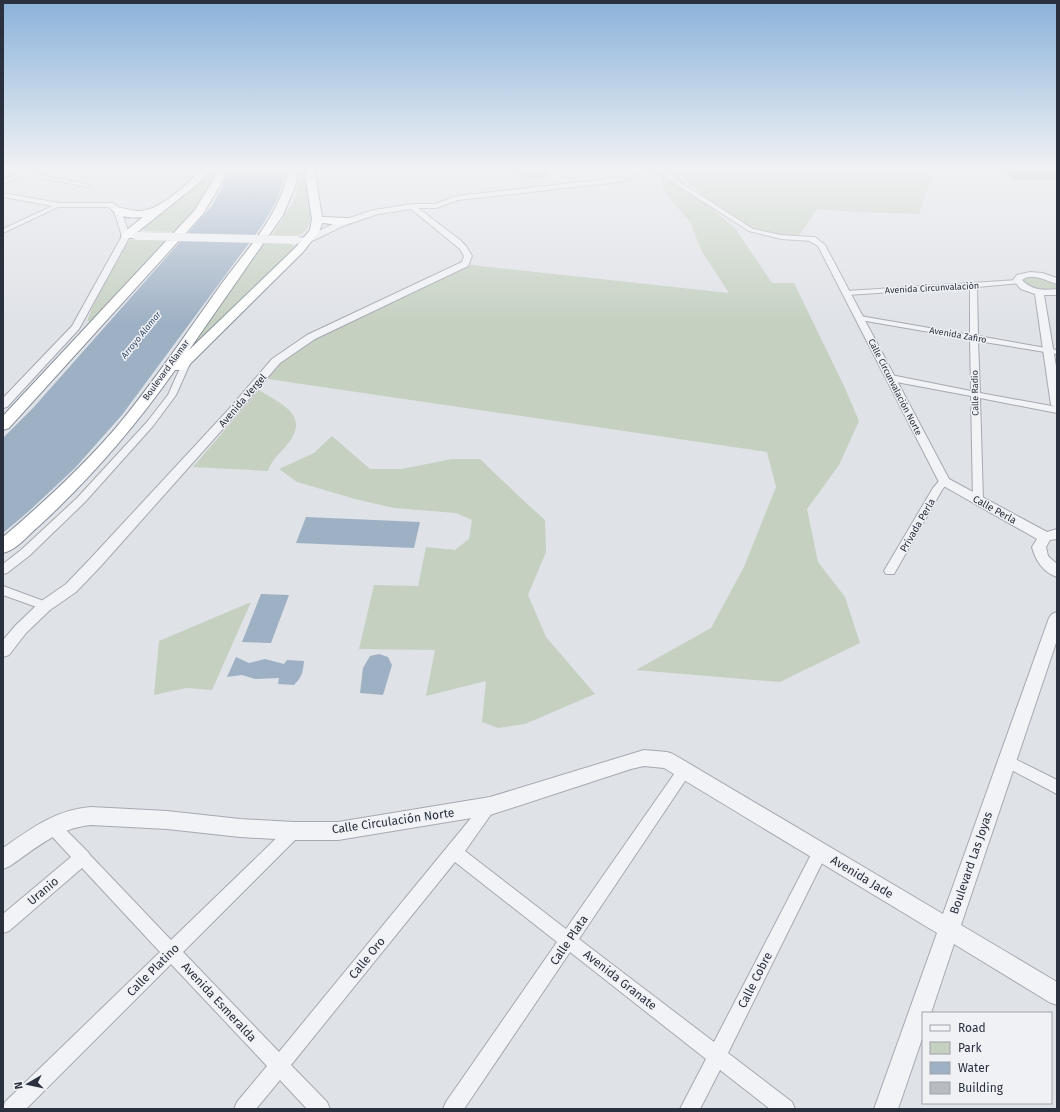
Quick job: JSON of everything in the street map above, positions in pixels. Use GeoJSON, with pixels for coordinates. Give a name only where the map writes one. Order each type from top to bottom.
{"type":"FeatureCollection","features":[{"type":"Feature","properties":{"kind":"highway"},"geometry":{"type":"LineString","coordinates":[[126,236],[146,220]]}},
{"type":"Feature","properties":{"kind":"highway"},"geometry":{"type":"LineString","coordinates":[[3,424],[57,368],[192,220]]}},
{"type":"Feature","properties":{"kind":"highway","name":"Boulevard Alamar"},"geometry":{"type":"LineString","coordinates":[[3,547],[49,507],[102,453],[134,415],[273,220]]}},
{"type":"Feature","properties":{"kind":"highway"},"geometry":{"type":"LineString","coordinates":[[152,390],[188,360],[309,239],[315,230],[317,220]]}},
{"type":"Feature","properties":{"kind":"highway"},"geometry":{"type":"LineString","coordinates":[[324,220],[347,222]]}},
{"type":"Feature","properties":{"kind":"street"},"geometry":{"type":"LineString","coordinates":[[3,231],[28,220]]}},
{"type":"Feature","properties":{"kind":"street"},"geometry":{"type":"LineString","coordinates":[[3,405],[76,327],[126,236],[120,220]]}},
{"type":"Feature","properties":{"kind":"street"},"geometry":{"type":"LineString","coordinates":[[126,236],[296,240],[309,239],[353,220]]}},
{"type":"Feature","properties":{"kind":"street","name":"Avenida Vergel"},"geometry":{"type":"LineString","coordinates":[[3,652],[21,629],[45,606],[71,588],[95,563],[233,411],[276,361],[311,337],[465,264],[468,259],[468,253],[463,247],[428,220]]}},
{"type":"Feature","properties":{"kind":"street"},"geometry":{"type":"LineString","coordinates":[[735,220],[751,230],[781,237],[812,239],[821,245],[847,293]]}},
{"type":"Feature","properties":{"kind":"street"},"geometry":{"type":"LineString","coordinates":[[3,223],[15,226]]}},
{"type":"Feature","properties":{"kind":"street"},"geometry":{"type":"LineString","coordinates":[[1057,281],[1045,276],[1025,275],[1018,277],[1018,282],[1026,288],[1039,292],[1057,292]]}},
{"type":"Feature","properties":{"kind":"street","name":"Avenida Circunvalación"},"geometry":{"type":"LineString","coordinates":[[847,293],[1018,282]]}},
{"type":"Feature","properties":{"kind":"street","name":"Calle Radio"},"geometry":{"type":"LineString","coordinates":[[973,286],[978,500]]}},
{"type":"Feature","properties":{"kind":"street"},"geometry":{"type":"LineString","coordinates":[[1039,292],[1053,351],[1057,406]]}},
{"type":"Feature","properties":{"kind":"street","name":"Calle Circunvalación Norte"},"geometry":{"type":"LineString","coordinates":[[847,293],[944,481]]}},
{"type":"Feature","properties":{"kind":"street","name":"Avenida Zafiro"},"geometry":{"type":"LineString","coordinates":[[860,318],[1053,351]]}},
{"type":"Feature","properties":{"kind":"street"},"geometry":{"type":"LineString","coordinates":[[3,570],[24,553],[81,500],[150,424],[172,395],[188,360]]}},
{"type":"Feature","properties":{"kind":"street"},"geometry":{"type":"LineString","coordinates":[[891,378],[1057,410]]}},
{"type":"Feature","properties":{"kind":"street","name":"Calle Perla"},"geometry":{"type":"LineString","coordinates":[[944,481],[978,500],[1051,536]]}},
{"type":"Feature","properties":{"kind":"street","name":"Privada Perla"},"geometry":{"type":"LineString","coordinates":[[890,571],[938,488],[944,481]]}},
{"type":"Feature","properties":{"kind":"street"},"geometry":{"type":"LineString","coordinates":[[1051,536],[1039,547],[1042,558],[1057,572]]}},
{"type":"Feature","properties":{"kind":"street"},"geometry":{"type":"LineString","coordinates":[[3,590],[45,606]]}},
{"type":"Feature","properties":{"kind":"street","name":"Boulevard Las Joyas"},"geometry":{"type":"LineString","coordinates":[[886,1109],[1007,761],[1056,627]]}},
{"type":"Feature","properties":{"kind":"street","name":"Calle Circulación Norte"},"geometry":{"type":"LineString","coordinates":[[3,859],[52,826],[91,816],[167,820],[240,828],[294,831],[338,831],[490,806],[631,761],[644,758],[667,760]]}},
{"type":"Feature","properties":{"kind":"street","name":"Avenida Jade"},"geometry":{"type":"LineString","coordinates":[[667,760],[1057,994]]}},
{"type":"Feature","properties":{"kind":"street"},"geometry":{"type":"LineString","coordinates":[[1007,761],[1057,787]]}},
{"type":"Feature","properties":{"kind":"street","name":"Calle Plata"},"geometry":{"type":"LineString","coordinates":[[453,1109],[684,771]]}},
{"type":"Feature","properties":{"kind":"street","name":"Calle Oro"},"geometry":{"type":"LineString","coordinates":[[244,1109],[490,806]]}},
{"type":"Feature","properties":{"kind":"street","name":"Avenida Esmeralda"},"geometry":{"type":"LineString","coordinates":[[52,826],[320,1109]]}},
{"type":"Feature","properties":{"kind":"street","name":"Calle Platino"},"geometry":{"type":"LineString","coordinates":[[12,1109],[294,831]]}},
{"type":"Feature","properties":{"kind":"street","name":"Avenida Granate"},"geometry":{"type":"LineString","coordinates":[[454,852],[786,1109]]}},
{"type":"Feature","properties":{"kind":"street","name":"Calle Cobre"},"geometry":{"type":"LineString","coordinates":[[690,1109],[820,852]]}},
{"type":"Feature","properties":{"kind":"street","name":"Uranio"},"geometry":{"type":"LineString","coordinates":[[3,925],[83,857]]}},
{"type":"Feature","properties":{"kind":"green space"},"geometry":{"type":"Polygon","coordinates":[[[149,220],[186,220],[176,232],[145,231],[142,226],[149,220]]]}},
{"type":"Feature","properties":{"kind":"green space"},"geometry":{"type":"Polygon","coordinates":[[[282,220],[310,220],[308,227],[303,233],[294,236],[272,235],[282,220]]]}},
{"type":"Feature","properties":{"kind":"green space"},"geometry":{"type":"Polygon","coordinates":[[[688,220],[725,220],[735,228],[772,283],[794,283],[844,386],[859,421],[839,465],[807,509],[818,562],[845,597],[860,643],[780,682],[636,670],[711,628],[744,567],[776,487],[767,452],[261,378],[308,338],[462,264],[729,293],[702,252],[688,220]]]}},
{"type":"Feature","properties":{"kind":"green space"},"geometry":{"type":"Polygon","coordinates":[[[734,220],[810,220],[801,233],[794,238],[752,230],[734,220]]]}},
{"type":"Feature","properties":{"kind":"green space"},"geometry":{"type":"Polygon","coordinates":[[[137,238],[169,239],[91,322],[87,321],[100,289],[128,241],[137,238]]]}},
{"type":"Feature","properties":{"kind":"green space"},"geometry":{"type":"Polygon","coordinates":[[[265,243],[290,243],[295,247],[292,252],[183,355],[265,243]]]}},
{"type":"Feature","properties":{"kind":"green space"},"geometry":{"type":"Polygon","coordinates":[[[1026,276],[1036,276],[1055,283],[1057,287],[1048,290],[1034,288],[1021,282],[1026,276]]]}},
{"type":"Feature","properties":{"kind":"green space"},"geometry":{"type":"Polygon","coordinates":[[[259,390],[285,406],[295,419],[296,426],[293,435],[273,461],[268,471],[193,467],[259,390]]]}},
{"type":"Feature","properties":{"kind":"green space"},"geometry":{"type":"Polygon","coordinates":[[[332,436],[370,469],[402,469],[452,459],[480,459],[545,520],[546,552],[528,595],[546,637],[595,694],[525,724],[498,728],[482,722],[486,681],[426,696],[435,650],[359,649],[374,585],[418,586],[426,547],[455,550],[469,539],[472,520],[456,513],[394,508],[355,499],[297,482],[279,469],[314,453],[332,436]]]}},
{"type":"Feature","properties":{"kind":"green space"},"geometry":{"type":"Polygon","coordinates":[[[251,602],[212,690],[186,688],[154,695],[159,641],[251,602]]]}},
{"type":"Feature","properties":{"kind":"water","name":"Arroyo Alamar"},"geometry":{"type":"Polygon","coordinates":[[[200,220],[265,220],[122,415],[75,468],[3,533],[3,438],[33,408],[200,220]]]}},
{"type":"Feature","properties":{"kind":"water"},"geometry":{"type":"Polygon","coordinates":[[[306,517],[420,522],[414,548],[296,543],[306,517]]]}},
{"type":"Feature","properties":{"kind":"water"},"geometry":{"type":"Polygon","coordinates":[[[261,594],[289,595],[271,643],[242,642],[261,594]]]}},
{"type":"Feature","properties":{"kind":"water"},"geometry":{"type":"Polygon","coordinates":[[[379,654],[388,657],[392,665],[383,695],[360,693],[363,668],[370,656],[379,654]]]}},
{"type":"Feature","properties":{"kind":"water"},"geometry":{"type":"Polygon","coordinates":[[[236,657],[249,663],[265,659],[284,664],[287,660],[304,661],[302,674],[294,685],[278,684],[279,678],[255,679],[242,675],[227,677],[236,657]]]}}]}
